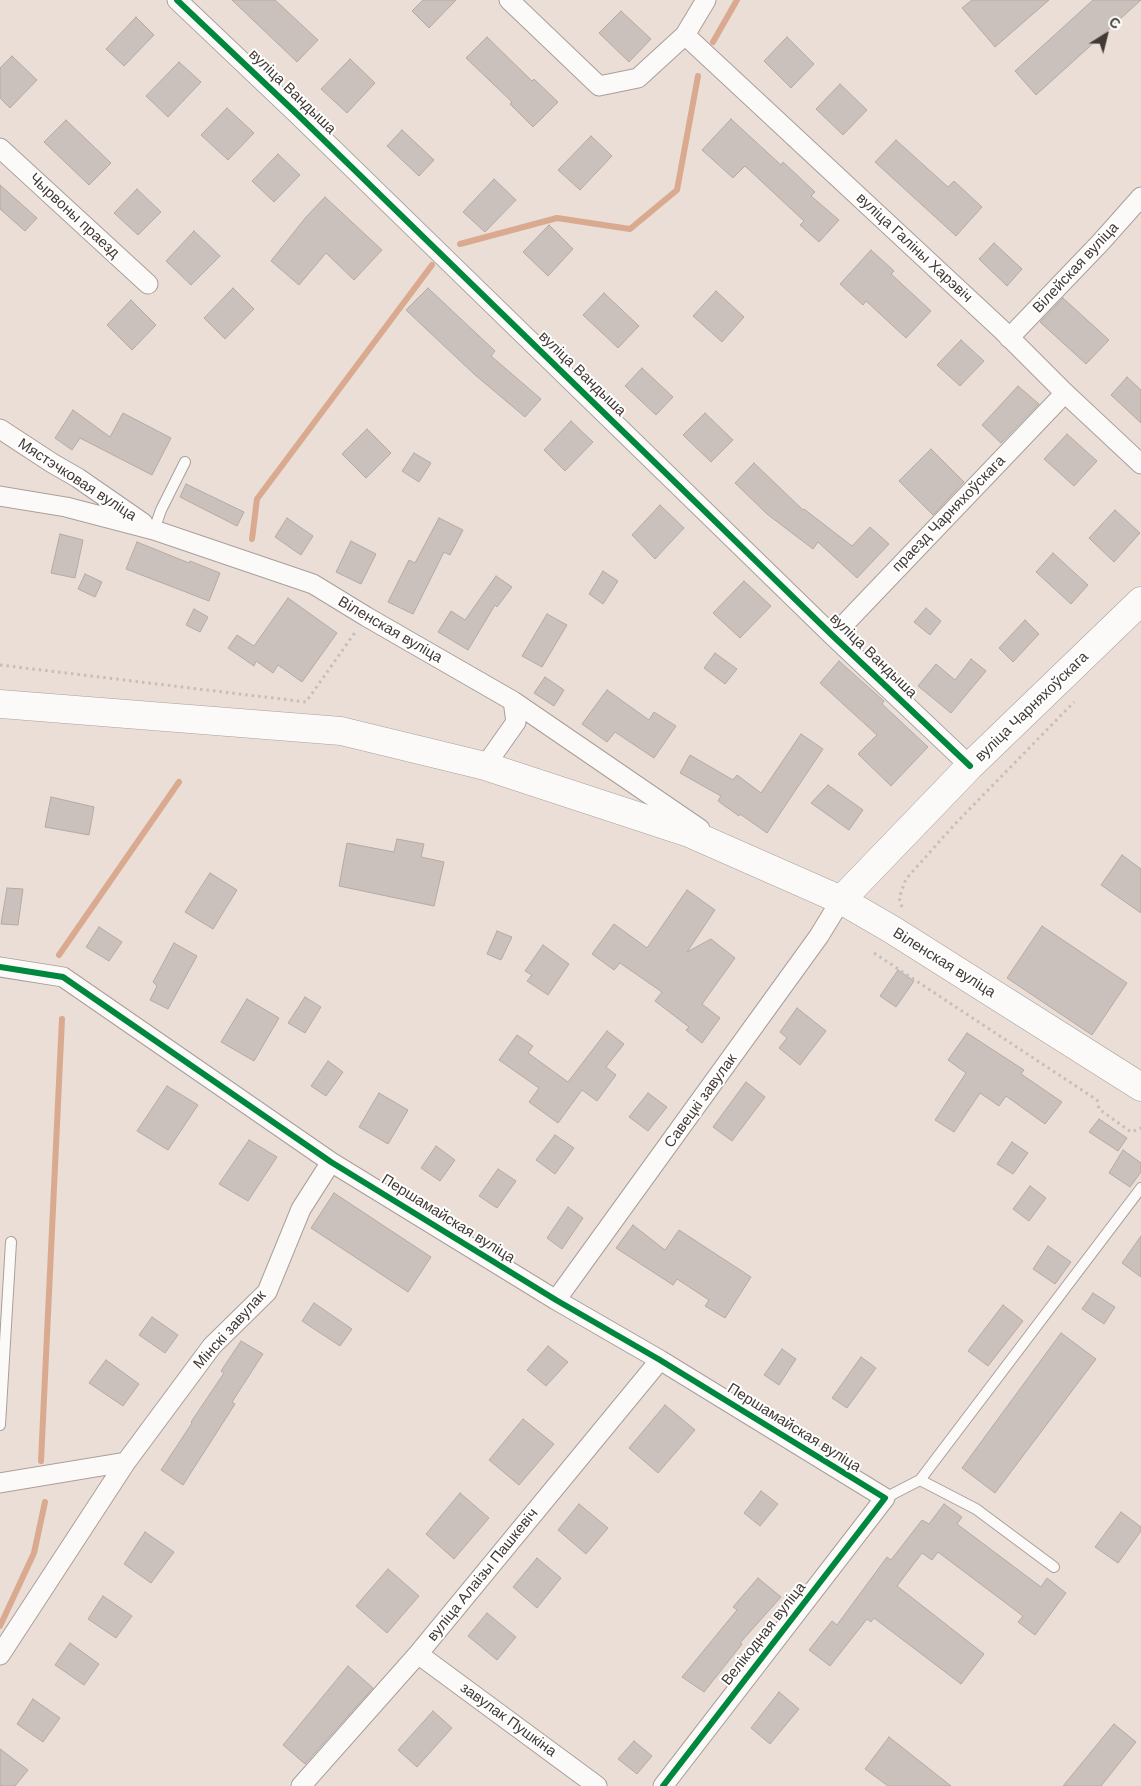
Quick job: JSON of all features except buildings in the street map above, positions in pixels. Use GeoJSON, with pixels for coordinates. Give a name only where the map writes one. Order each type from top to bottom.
{"type":"FeatureCollection","features":[{"type":"Feature","properties":{"kind":"main road","name":"вуліца Чарняхоўскага"},"geometry":{"type":"LineString","coordinates":[[841,900],[970,766],[1141,602]]}},
{"type":"Feature","properties":{"kind":"main road","name":"Віленская вуліца"},"geometry":{"type":"LineString","coordinates":[[0,704],[341,730],[485,766],[689,833],[841,900],[891,929],[1141,1087]]}},
{"type":"Feature","properties":{"kind":"street","name":"вуліца Вандыша"},"geometry":{"type":"LineString","coordinates":[[177,0],[303,120],[833,636],[970,766]]}},
{"type":"Feature","properties":{"kind":"street"},"geometry":{"type":"LineString","coordinates":[[509,0],[599,86],[638,78],[685,35],[706,0]]}},
{"type":"Feature","properties":{"kind":"street","name":"вуліца Галіны Харэвіч"},"geometry":{"type":"LineString","coordinates":[[685,35],[1141,464]]}},
{"type":"Feature","properties":{"kind":"street","name":"Чырвоны праезд"},"geometry":{"type":"LineString","coordinates":[[0,148],[148,284]]}},
{"type":"Feature","properties":{"kind":"street","name":"Вілейская вуліца"},"geometry":{"type":"LineString","coordinates":[[1009,338],[1101,242],[1141,197]]}},
{"type":"Feature","properties":{"kind":"street","name":"праезд Чарняхоўскага"},"geometry":{"type":"LineString","coordinates":[[833,636],[1065,393]]}},
{"type":"Feature","properties":{"kind":"street","name":"Мястэчковая вуліца"},"geometry":{"type":"LineString","coordinates":[[0,429],[78,478],[154,530]]}},
{"type":"Feature","properties":{"kind":"street"},"geometry":{"type":"LineString","coordinates":[[66,507],[78,494],[78,478]]}},
{"type":"Feature","properties":{"kind":"street","name":"Віленская вуліца"},"geometry":{"type":"LineString","coordinates":[[0,496],[66,507],[154,530],[313,584],[366,618],[512,702],[739,855]]}},
{"type":"Feature","properties":{"kind":"street"},"geometry":{"type":"LineString","coordinates":[[485,766],[516,722],[512,702]]}},
{"type":"Feature","properties":{"kind":"street","name":"Савецкі завулак"},"geometry":{"type":"LineString","coordinates":[[556,1300],[819,936],[841,900]]}},
{"type":"Feature","properties":{"kind":"street","name":"Першамайская вуліца"},"geometry":{"type":"LineString","coordinates":[[0,967],[63,977],[331,1162],[885,1498]]}},
{"type":"Feature","properties":{"kind":"street","name":"Мінскі завулак"},"geometry":{"type":"LineString","coordinates":[[0,1655],[126,1462],[212,1346],[266,1292],[301,1209],[331,1162]]}},
{"type":"Feature","properties":{"kind":"street","name":"вуліца Алаізы Пашкевіч"},"geometry":{"type":"LineString","coordinates":[[301,1786],[418,1654],[660,1360]]}},
{"type":"Feature","properties":{"kind":"street"},"geometry":{"type":"LineString","coordinates":[[0,1484],[126,1462]]}},
{"type":"Feature","properties":{"kind":"street","name":"Велікодная вуліца"},"geometry":{"type":"LineString","coordinates":[[663,1786],[885,1498]]}},
{"type":"Feature","properties":{"kind":"street","name":"завулак Пушкіна"},"geometry":{"type":"LineString","coordinates":[[418,1654],[597,1786]]}},
{"type":"Feature","properties":{"kind":"lane"},"geometry":{"type":"LineString","coordinates":[[154,530],[161,510],[185,462]]}},
{"type":"Feature","properties":{"kind":"lane"},"geometry":{"type":"LineString","coordinates":[[885,1498],[920,1480],[1141,1188]]}},
{"type":"Feature","properties":{"kind":"lane"},"geometry":{"type":"LineString","coordinates":[[0,1425],[11,1242]]}},
{"type":"Feature","properties":{"kind":"lane"},"geometry":{"type":"LineString","coordinates":[[920,1480],[976,1509],[1054,1567]]}},
{"type":"Feature","properties":{"kind":"path"},"geometry":{"type":"LineString","coordinates":[[0,665],[306,702],[366,618]]}},
{"type":"Feature","properties":{"kind":"path"},"geometry":{"type":"LineString","coordinates":[[904,912],[899,898],[906,879],[955,824],[1079,697]]}},
{"type":"Feature","properties":{"kind":"path"},"geometry":{"type":"LineString","coordinates":[[874,953],[1097,1100],[1099,1109],[1131,1132],[1141,1128]]}},
{"type":"Feature","properties":{"kind":"waterway"},"geometry":{"type":"LineString","coordinates":[[713,42],[737,0]]}},
{"type":"Feature","properties":{"kind":"waterway"},"geometry":{"type":"LineString","coordinates":[[460,244],[557,218],[630,229],[677,190],[698,76]]}},
{"type":"Feature","properties":{"kind":"waterway"},"geometry":{"type":"LineString","coordinates":[[252,539],[257,499],[432,265]]}},
{"type":"Feature","properties":{"kind":"waterway"},"geometry":{"type":"LineString","coordinates":[[59,955],[179,782]]}},
{"type":"Feature","properties":{"kind":"waterway"},"geometry":{"type":"LineString","coordinates":[[41,1461],[62,1019]]}},
{"type":"Feature","properties":{"kind":"waterway"},"geometry":{"type":"LineString","coordinates":[[0,1626],[34,1553],[45,1502]]}},
{"type":"Feature","properties":{"kind":"cycle path"},"geometry":{"type":"LineString","coordinates":[[177,0],[296,113],[833,636],[970,766]]}},
{"type":"Feature","properties":{"kind":"cycle path"},"geometry":{"type":"LineString","coordinates":[[0,967],[63,977],[331,1162],[885,1498],[663,1786]]}}]}
